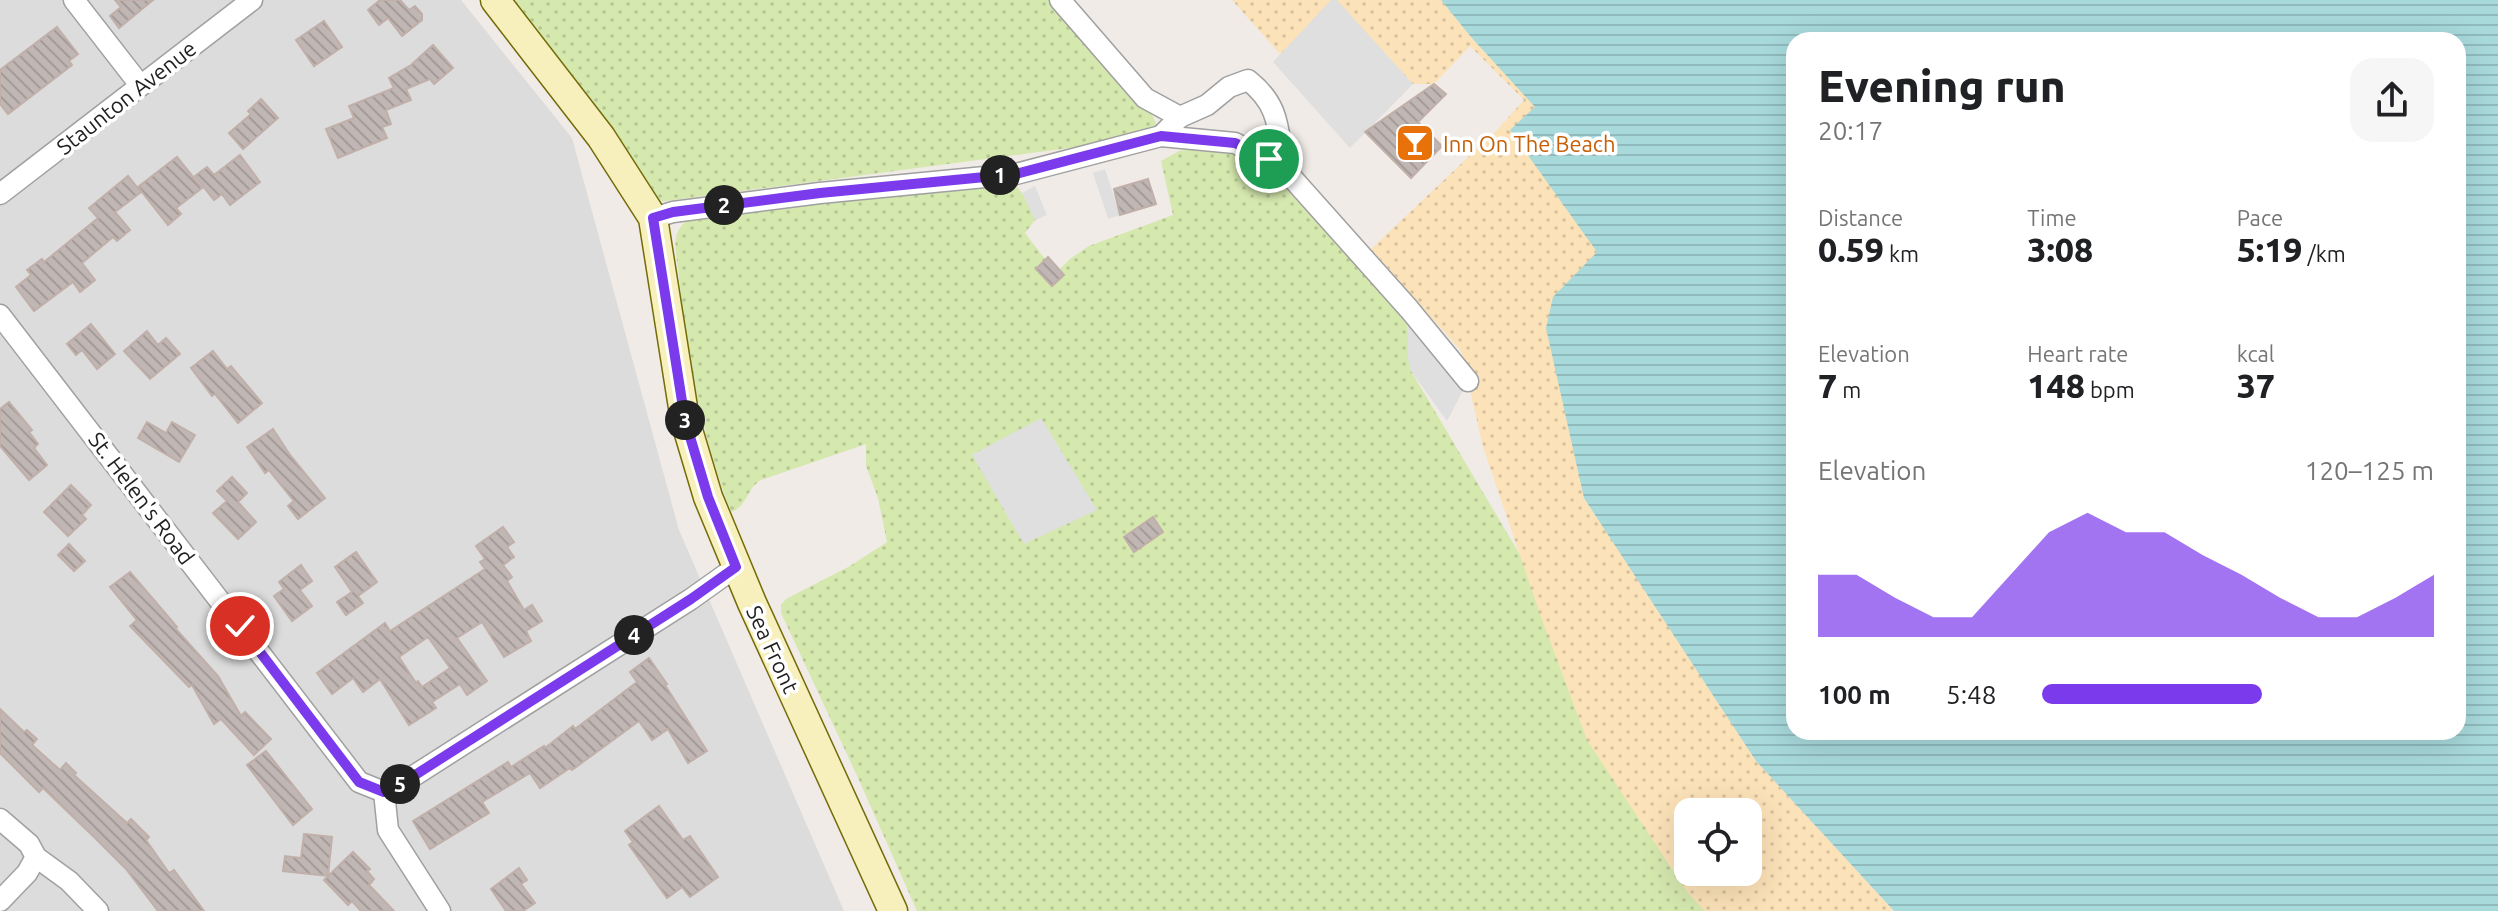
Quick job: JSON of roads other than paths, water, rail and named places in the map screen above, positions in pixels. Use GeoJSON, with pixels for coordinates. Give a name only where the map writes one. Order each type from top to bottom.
{"type":"FeatureCollection","features":[{"type":"Feature","properties":{"kind":"street"},"geometry":{"type":"LineString","coordinates":[[74,0],[140,85]]}},
{"type":"Feature","properties":{"kind":"street","name":"Staunton Avenue"},"geometry":{"type":"LineString","coordinates":[[0,194],[252,0]]}},
{"type":"Feature","properties":{"kind":"street","name":"Sea Front"},"geometry":{"type":"LineString","coordinates":[[495,0],[601,137],[653,218],[685,420],[708,497],[736,567],[893,911]]}},
{"type":"Feature","properties":{"kind":"street"},"geometry":{"type":"LineString","coordinates":[[1060,0],[1145,98],[1180,117]]}},
{"type":"Feature","properties":{"kind":"street"},"geometry":{"type":"LineString","coordinates":[[1161,136],[1180,117],[1207,105],[1229,87],[1248,80],[1264,93],[1276,114],[1285,170]]}},
{"type":"Feature","properties":{"kind":"street"},"geometry":{"type":"LineString","coordinates":[[653,218],[673,212],[774,198],[1016,174],[1161,136],[1235,143],[1259,137],[1276,114]]}},
{"type":"Feature","properties":{"kind":"street"},"geometry":{"type":"LineString","coordinates":[[1235,143],[1285,170],[1409,309],[1468,381]]}},
{"type":"Feature","properties":{"kind":"street","name":"St. Helen's Road"},"geometry":{"type":"LineString","coordinates":[[0,315],[359,782],[384,792]]}},
{"type":"Feature","properties":{"kind":"street"},"geometry":{"type":"LineString","coordinates":[[440,911],[388,830],[384,792],[691,599],[736,567]]}},
{"type":"Feature","properties":{"kind":"street"},"geometry":{"type":"LineString","coordinates":[[0,819],[29,844],[36,857],[69,881],[98,911]]}},
{"type":"Feature","properties":{"kind":"street"},"geometry":{"type":"LineString","coordinates":[[0,901],[27,873],[36,857]]}},
{"type":"Feature","properties":{"kind":"water"},"geometry":{"type":"Polygon","coordinates":[[[1441,0],[2498,0],[2498,911],[1894,911],[1756,761],[1584,498],[1546,328],[1553,297],[1597,252],[1510,130],[1535,107],[1441,0]]]}},
{"type":"Feature","properties":{"kind":"place","name":"Inn On The Beach"},"geometry":{"type":"Point","coordinates":[1415,143]}}]}
